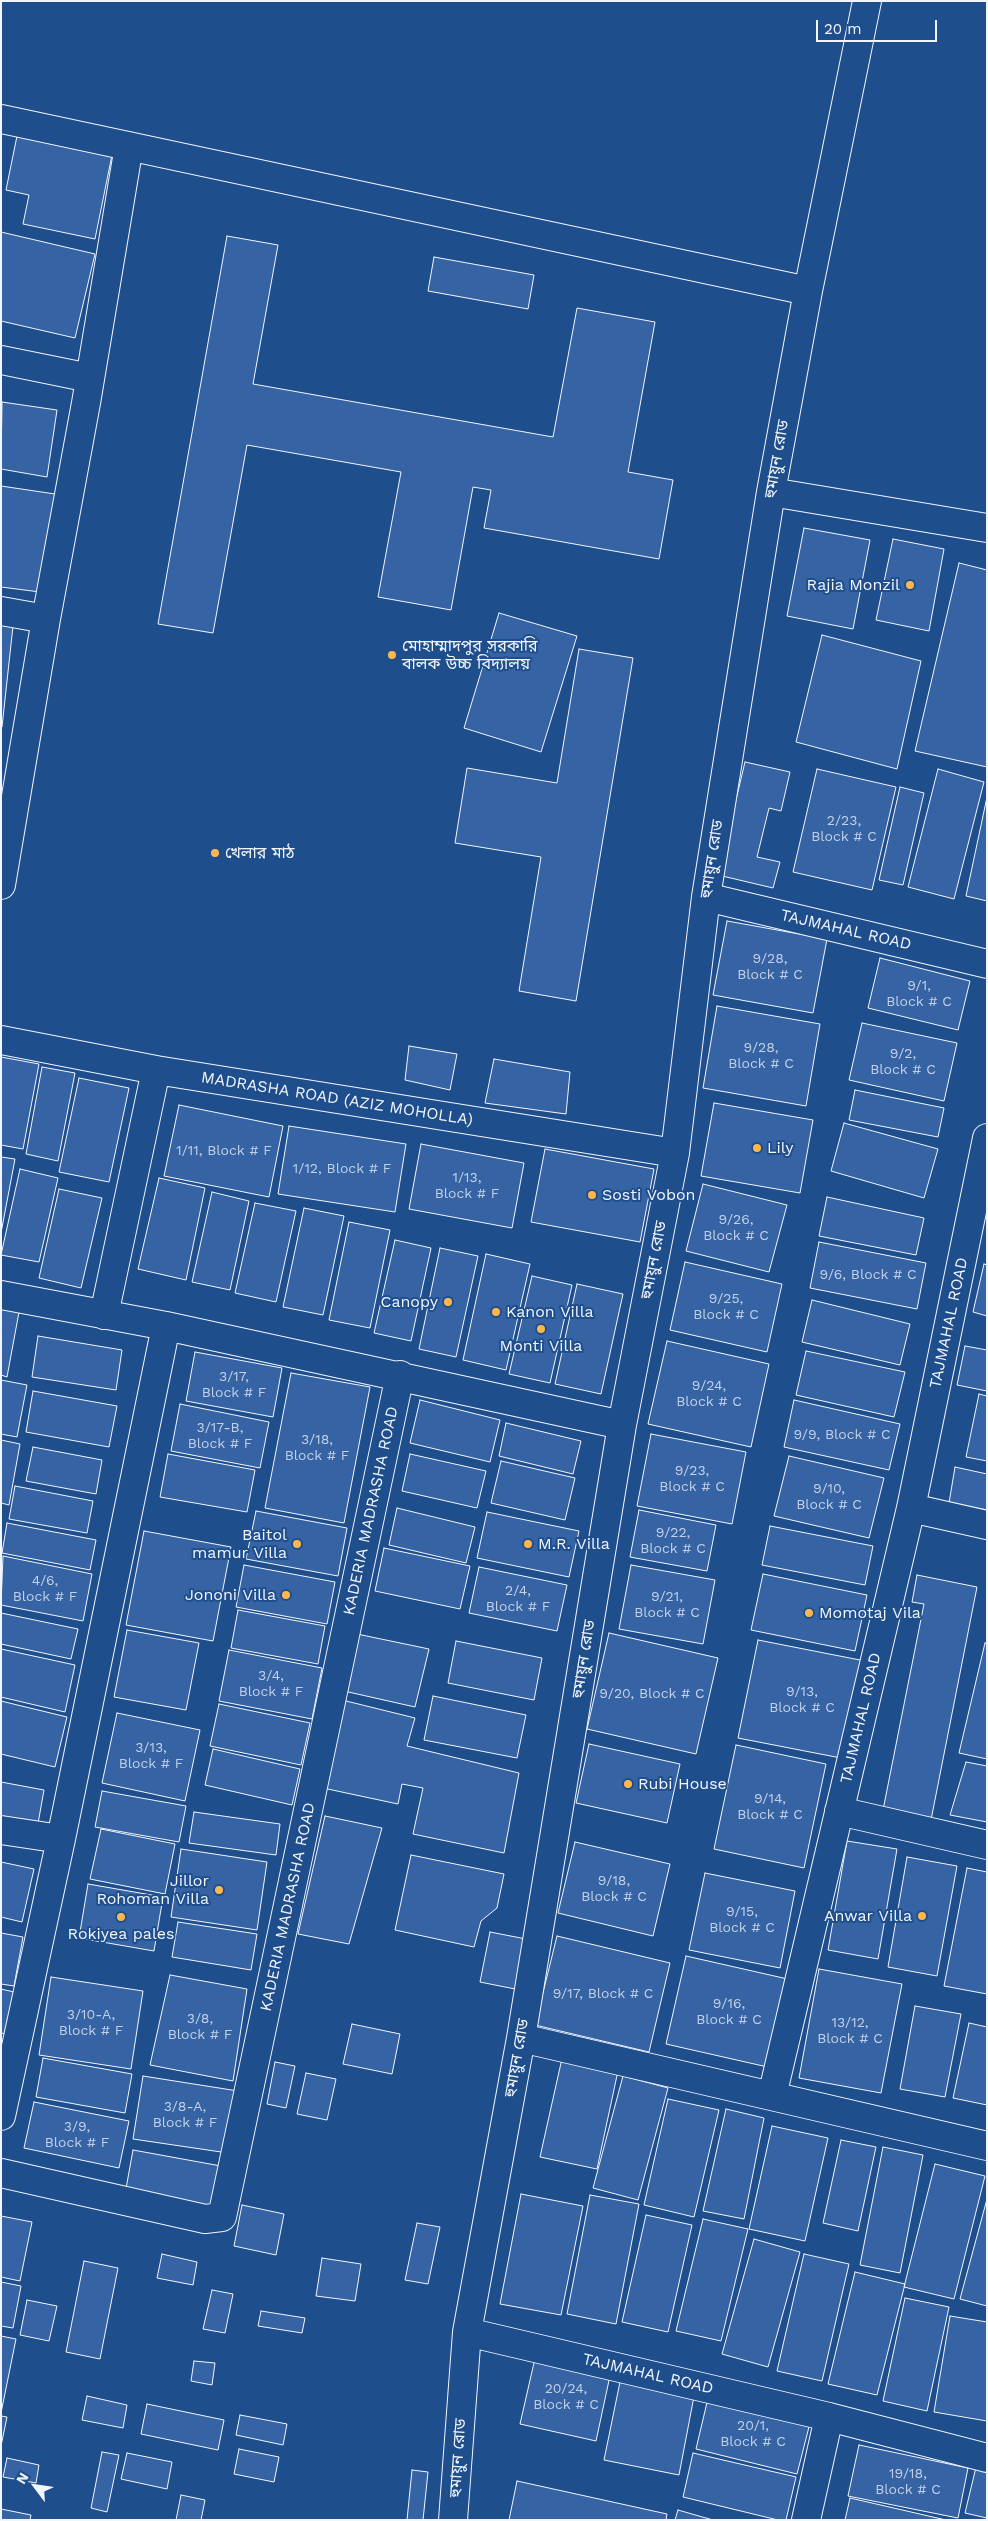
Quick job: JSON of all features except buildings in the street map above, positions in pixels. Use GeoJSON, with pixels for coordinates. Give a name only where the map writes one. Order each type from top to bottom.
{"type":"FeatureCollection","features":[{"type":"Feature","properties":{"kind":"street","name":"হুমায়ুন রোড"},"geometry":{"type":"LineString","coordinates":[[453,2520],[467,2332],[521,2038],[622,1424],[674,1152],[706,897],[771,492],[808,291],[867,1]]}},
{"type":"Feature","properties":{"kind":"street"},"geometry":{"type":"LineString","coordinates":[[1,120],[808,291]]}},
{"type":"Feature","properties":{"kind":"street"},"geometry":{"type":"LineString","coordinates":[[1,885],[129,146]]}},
{"type":"Feature","properties":{"kind":"street"},"geometry":{"type":"LineString","coordinates":[[1,360],[90,378]]}},
{"type":"Feature","properties":{"kind":"street"},"geometry":{"type":"LineString","coordinates":[[771,492],[987,528]]}},
{"type":"Feature","properties":{"kind":"street"},"geometry":{"type":"LineString","coordinates":[[1,611],[46,619]]}},
{"type":"Feature","properties":{"kind":"street","name":"TAJMAHAL ROAD"},"geometry":{"type":"LineString","coordinates":[[706,897],[987,964]]}},
{"type":"Feature","properties":{"kind":"street","name":"MADRASHA ROAD (AZIZ MOHOLLA)"},"geometry":{"type":"LineString","coordinates":[[1,1040],[156,1070],[674,1152]]}},
{"type":"Feature","properties":{"kind":"street"},"geometry":{"type":"LineString","coordinates":[[104,1315],[156,1070]]}},
{"type":"Feature","properties":{"kind":"street","name":"TAJMAHAL ROAD"},"geometry":{"type":"LineString","coordinates":[[772,2096],[911,1508],[987,1138]]}},
{"type":"Feature","properties":{"kind":"street"},"geometry":{"type":"LineString","coordinates":[[1,1295],[166,1326],[622,1424]]}},
{"type":"Feature","properties":{"kind":"street"},"geometry":{"type":"LineString","coordinates":[[1,2116],[166,1326]]}},
{"type":"Feature","properties":{"kind":"street","name":"KADERIA MADRASHA ROAD"},"geometry":{"type":"LineString","coordinates":[[1,2173],[205,2220],[222,2217],[400,1375]]}},
{"type":"Feature","properties":{"kind":"street"},"geometry":{"type":"LineString","coordinates":[[911,1508],[987,1525]]}},
{"type":"Feature","properties":{"kind":"street"},"geometry":{"type":"LineString","coordinates":[[839,1811],[987,1845]]}},
{"type":"Feature","properties":{"kind":"street"},"geometry":{"type":"LineString","coordinates":[[1,1830],[60,1839]]}},
{"type":"Feature","properties":{"kind":"street"},"geometry":{"type":"LineString","coordinates":[[521,2038],[987,2146]]}},
{"type":"Feature","properties":{"kind":"street","name":"TAJMAHAL ROAD"},"geometry":{"type":"LineString","coordinates":[[467,2332],[830,2417],[987,2458]]}},
{"type":"Feature","properties":{"kind":"street"},"geometry":{"type":"LineString","coordinates":[[806,2520],[830,2417]]}},
{"type":"Feature","properties":{"kind":"place","name":"Rajia Monzil"},"geometry":{"type":"Point","coordinates":[910,585]}},
{"type":"Feature","properties":{"kind":"place","name":"মোহাম্মাদপুর সরকারি বালক উচ্চ বিদ্যালয়"},"geometry":{"type":"Point","coordinates":[392,655]}},
{"type":"Feature","properties":{"kind":"place","name":"খেলার মাঠ"},"geometry":{"type":"Point","coordinates":[215,853]}},
{"type":"Feature","properties":{"kind":"place","name":"Lily"},"geometry":{"type":"Point","coordinates":[757,1148]}},
{"type":"Feature","properties":{"kind":"place","name":"Sosti Vobon"},"geometry":{"type":"Point","coordinates":[592,1195]}},
{"type":"Feature","properties":{"kind":"place","name":"Canopy"},"geometry":{"type":"Point","coordinates":[448,1302]}},
{"type":"Feature","properties":{"kind":"place","name":"Kanon Villa"},"geometry":{"type":"Point","coordinates":[496,1312]}},
{"type":"Feature","properties":{"kind":"place","name":"Monti Villa"},"geometry":{"type":"Point","coordinates":[541,1329]}},
{"type":"Feature","properties":{"kind":"place","name":"Baitol mamur Villa"},"geometry":{"type":"Point","coordinates":[297,1544]}},
{"type":"Feature","properties":{"kind":"place","name":"M.R. Villa"},"geometry":{"type":"Point","coordinates":[528,1544]}},
{"type":"Feature","properties":{"kind":"place","name":"Jononi Villa"},"geometry":{"type":"Point","coordinates":[286,1595]}},
{"type":"Feature","properties":{"kind":"place","name":"Momotaj Vila"},"geometry":{"type":"Point","coordinates":[809,1613]}},
{"type":"Feature","properties":{"kind":"place","name":"Rubi House"},"geometry":{"type":"Point","coordinates":[628,1784]}},
{"type":"Feature","properties":{"kind":"place","name":"Jillor Rohoman Villa"},"geometry":{"type":"Point","coordinates":[219,1890]}},
{"type":"Feature","properties":{"kind":"place","name":"Anwar Villa"},"geometry":{"type":"Point","coordinates":[922,1916]}},
{"type":"Feature","properties":{"kind":"place","name":"Rokiyea pales"},"geometry":{"type":"Point","coordinates":[121,1917]}}]}
